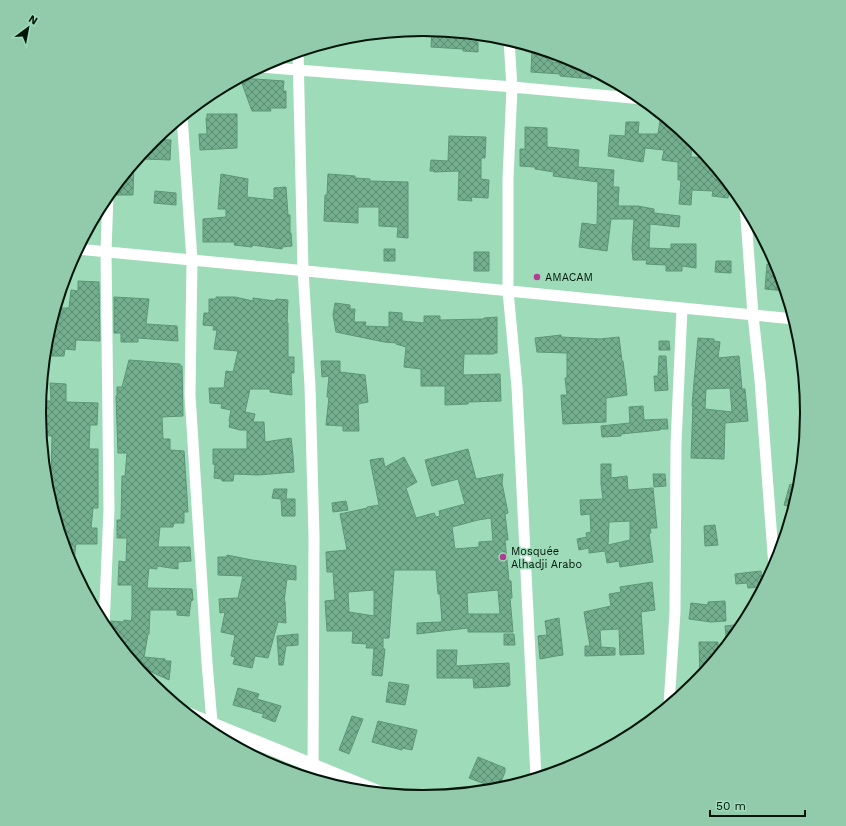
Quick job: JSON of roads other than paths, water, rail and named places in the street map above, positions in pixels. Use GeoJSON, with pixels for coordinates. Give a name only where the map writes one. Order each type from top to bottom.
{"type":"FeatureCollection","features":[{"type":"Feature","properties":{"kind":"street"},"geometry":{"type":"LineString","coordinates":[[509,46],[512,87],[508,179],[508,291],[517,387],[536,773]]}},
{"type":"Feature","properties":{"kind":"street"},"geometry":{"type":"LineString","coordinates":[[298,57],[303,270],[310,386],[314,537],[313,772]]}},
{"type":"Feature","properties":{"kind":"street"},"geometry":{"type":"LineString","coordinates":[[273,68],[628,98]]}},
{"type":"Feature","properties":{"kind":"street"},"geometry":{"type":"LineString","coordinates":[[182,123],[192,260],[190,395],[212,724]]}},
{"type":"Feature","properties":{"kind":"street"},"geometry":{"type":"LineString","coordinates":[[105,613],[109,509],[106,252],[108,208]]}},
{"type":"Feature","properties":{"kind":"street"},"geometry":{"type":"LineString","coordinates":[[748,223],[752,315],[760,380],[773,552]]}},
{"type":"Feature","properties":{"kind":"street"},"geometry":{"type":"LineString","coordinates":[[83,250],[788,318]]}},
{"type":"Feature","properties":{"kind":"street"},"geometry":{"type":"LineString","coordinates":[[669,698],[675,612],[676,444],[682,308]]}},
{"type":"Feature","properties":{"kind":"street"},"geometry":{"type":"LineString","coordinates":[[231,737],[313,772],[345,782]]}},
{"type":"Feature","properties":{"kind":"place","name":"AMACAM"},"geometry":{"type":"Point","coordinates":[537,277]}},
{"type":"Feature","properties":{"kind":"place","name":"Mosquée Alhadji Arabo"},"geometry":{"type":"Point","coordinates":[503,557]}}]}
